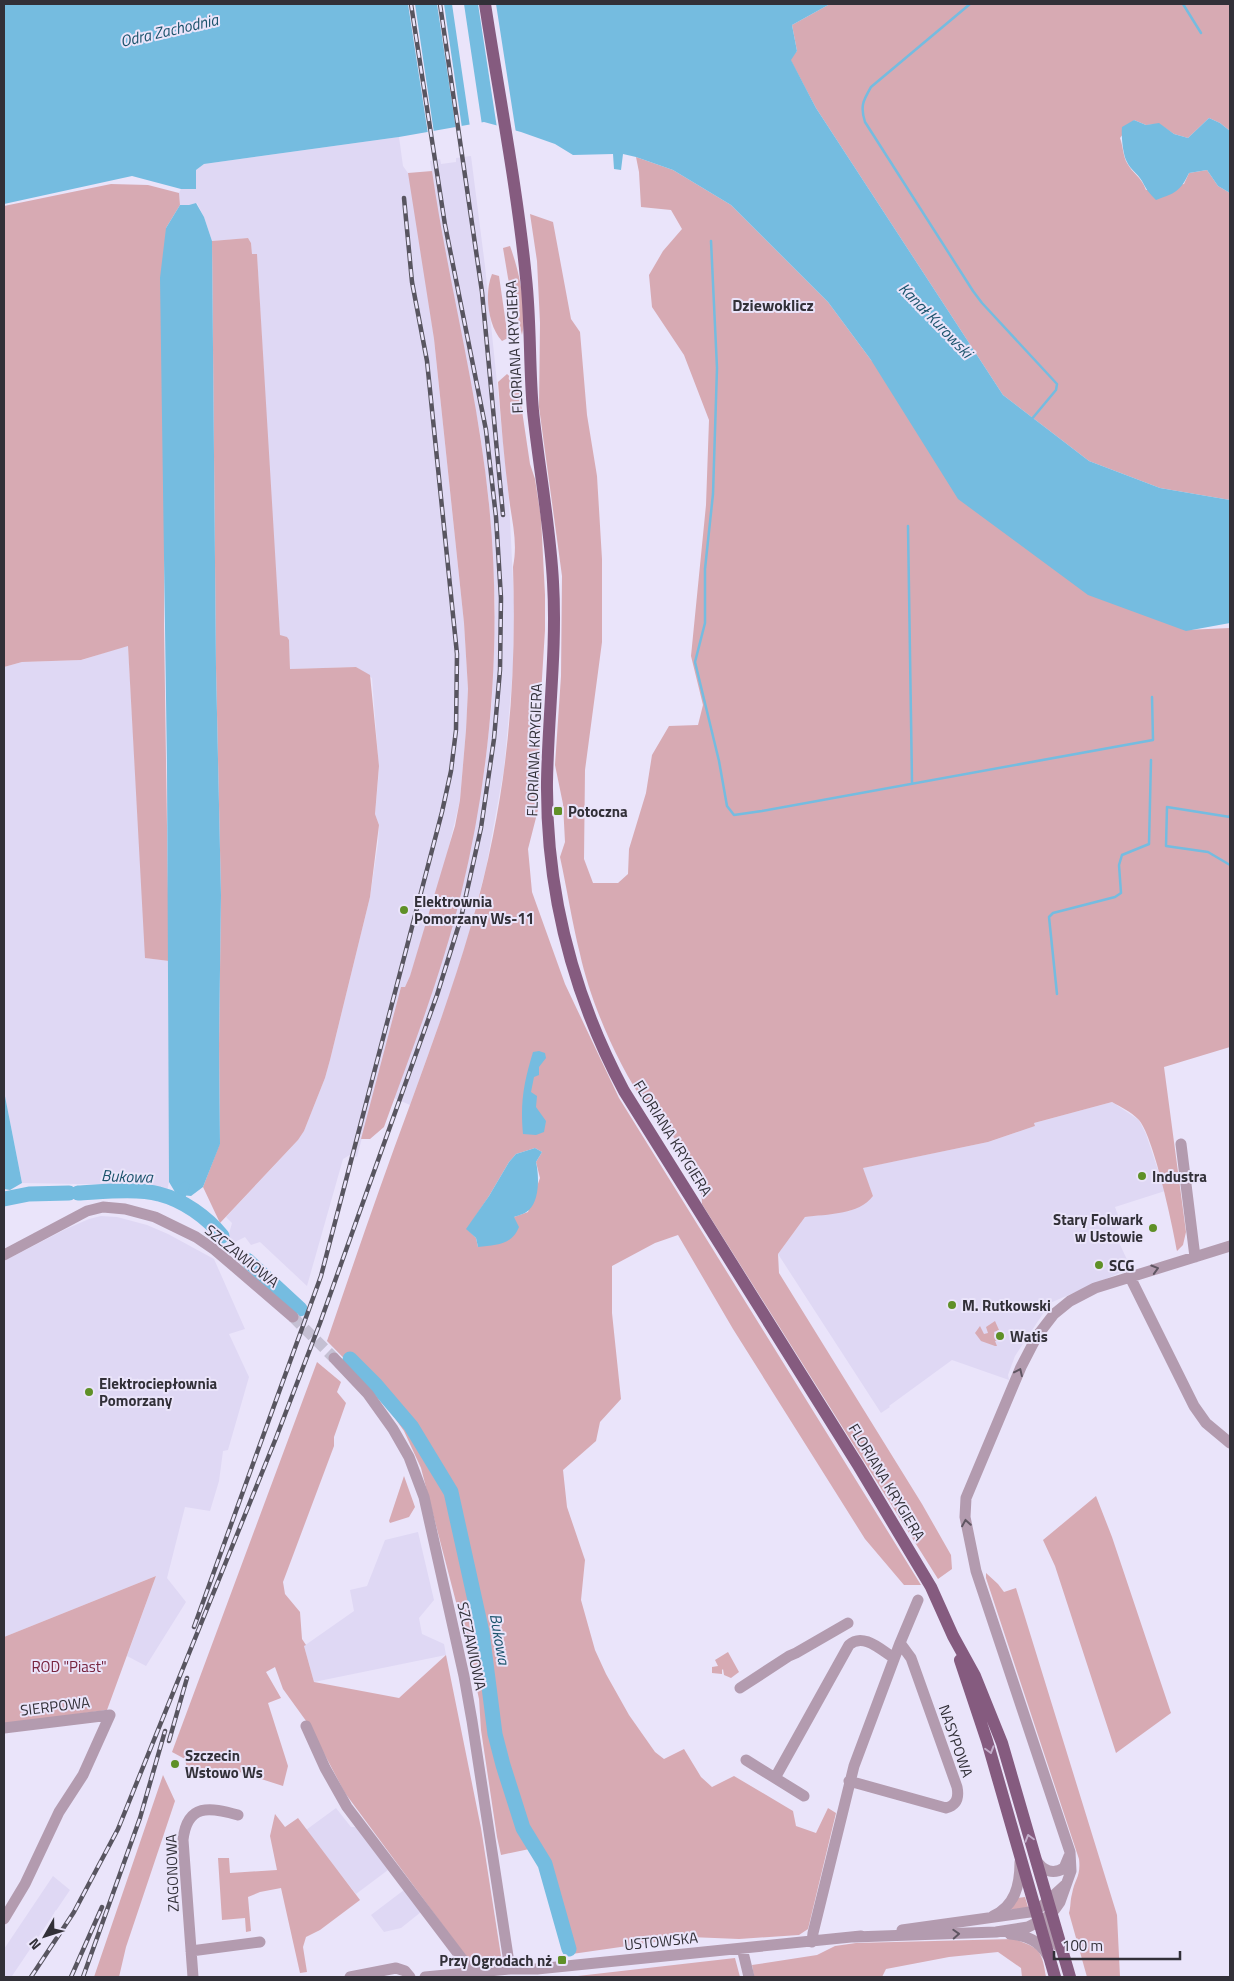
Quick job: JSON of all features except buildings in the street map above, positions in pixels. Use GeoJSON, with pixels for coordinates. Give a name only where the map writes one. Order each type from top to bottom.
{"type":"FeatureCollection","features":[{"type":"Feature","properties":{"kind":"main road","name":"FLORIANA KRYGIERA"},"geometry":{"type":"LineString","coordinates":[[485,4],[524,258],[529,306],[533,412],[545,498],[553,583],[554,654],[547,780],[548,824],[554,886],[566,944],[590,1020],[615,1073],[679,1180],[863,1473],[931,1587],[953,1636],[976,1676],[1002,1743],[1035,1858],[1039,1914],[1063,1956],[1070,1977]]}},
{"type":"Feature","properties":{"kind":"main road","name":"FLORIANA KRYGIERA"},"geometry":{"type":"LineString","coordinates":[[953,1636],[987,1741],[1019,1856],[1039,1914],[1055,1977]]}},
{"type":"Feature","properties":{"kind":"street"},"geometry":{"type":"LineString","coordinates":[[1181,1144],[1195,1257]]}},
{"type":"Feature","properties":{"kind":"street","name":"SZCZAWIOWA"},"geometry":{"type":"LineString","coordinates":[[4,1255],[87,1211],[103,1207],[125,1209],[164,1221],[207,1244],[292,1317]]}},
{"type":"Feature","properties":{"kind":"street"},"geometry":{"type":"LineString","coordinates":[[1039,1914],[1067,1882],[1072,1867],[1070,1852],[976,1571],[965,1517],[966,1498],[1015,1379],[1029,1351],[1050,1318],[1065,1304],[1088,1291],[1230,1246]]}},
{"type":"Feature","properties":{"kind":"street"},"geometry":{"type":"LineString","coordinates":[[1130,1277],[1194,1406],[1216,1433],[1230,1443]]}},
{"type":"Feature","properties":{"kind":"street","name":"SZCZAWIOWA"},"geometry":{"type":"LineString","coordinates":[[334,1358],[368,1394],[394,1429],[409,1457],[424,1497],[467,1694],[510,1969]]}},
{"type":"Feature","properties":{"kind":"street"},"geometry":{"type":"LineString","coordinates":[[812,1942],[849,1781],[894,1658],[918,1600]]}},
{"type":"Feature","properties":{"kind":"street"},"geometry":{"type":"LineString","coordinates":[[740,1688],[788,1656],[848,1623]]}},
{"type":"Feature","properties":{"kind":"street"},"geometry":{"type":"LineString","coordinates":[[775,1778],[849,1645],[856,1640],[864,1641],[894,1658]]}},
{"type":"Feature","properties":{"kind":"street","name":"NASYPOWA"},"geometry":{"type":"LineString","coordinates":[[849,1781],[946,1808],[954,1804],[957,1799],[957,1787],[911,1658],[900,1643]]}},
{"type":"Feature","properties":{"kind":"street","name":"SIERPOWA"},"geometry":{"type":"LineString","coordinates":[[4,1728],[110,1715],[83,1775],[59,1812],[18,1895],[4,1918]]}},
{"type":"Feature","properties":{"kind":"street"},"geometry":{"type":"LineString","coordinates":[[306,1726],[325,1768],[347,1806],[472,1972]]}},
{"type":"Feature","properties":{"kind":"street"},"geometry":{"type":"LineString","coordinates":[[746,1760],[804,1796]]}},
{"type":"Feature","properties":{"kind":"street","name":"ZAGONOWA"},"geometry":{"type":"LineString","coordinates":[[193,1977],[183,1840],[185,1828],[190,1819],[202,1810],[221,1810],[238,1815]]}},
{"type":"Feature","properties":{"kind":"street"},"geometry":{"type":"LineString","coordinates":[[1035,1858],[1042,1868],[1055,1872],[1065,1866],[1070,1852]]}},
{"type":"Feature","properties":{"kind":"street","name":"USTOWSKA"},"geometry":{"type":"LineString","coordinates":[[988,1918],[1005,1909],[1014,1897],[1019,1881],[1019,1856]]}},
{"type":"Feature","properties":{"kind":"street","name":"USTOWSKA"},"geometry":{"type":"LineString","coordinates":[[426,1977],[510,1969],[537,1969],[812,1942],[988,1918],[1039,1914]]}},
{"type":"Feature","properties":{"kind":"street","name":"USTOWSKA"},"geometry":{"type":"LineString","coordinates":[[854,1937],[996,1932],[1023,1928],[1039,1914]]}},
{"type":"Feature","properties":{"kind":"street","name":"USTOWSKA"},"geometry":{"type":"LineString","coordinates":[[996,1932],[1032,1939],[1040,1945],[1049,1957]]}},
{"type":"Feature","properties":{"kind":"street"},"geometry":{"type":"LineString","coordinates":[[191,1951],[260,1942]]}},
{"type":"Feature","properties":{"kind":"street"},"geometry":{"type":"LineString","coordinates":[[742,1948],[748,1977]]}},
{"type":"Feature","properties":{"kind":"street"},"geometry":{"type":"LineString","coordinates":[[350,1977],[396,1968],[405,1971],[410,1977]]}},
{"type":"Feature","properties":{"kind":"shaded area"},"geometry":{"type":"Polygon","coordinates":[[[399,137],[403,166],[411,179],[434,339],[464,623],[468,689],[466,730],[460,800],[445,863],[410,977],[405,987],[401,987],[357,1157],[350,1155],[343,1159],[307,1286],[260,1242],[251,1245],[245,1237],[227,1246],[232,1223],[226,1217],[298,1140],[304,1131],[330,1060],[370,897],[378,843],[379,825],[375,814],[379,770],[372,678],[356,667],[290,669],[289,640],[280,635],[276,591],[257,255],[252,255],[251,243],[248,238],[212,241],[197,203],[180,205],[179,193],[181,189],[189,189],[196,170],[204,164],[399,137]]]}},
{"type":"Feature","properties":{"kind":"shaded area"},"geometry":{"type":"Polygon","coordinates":[[[471,156],[485,266],[509,500],[514,602],[513,669],[504,769],[486,868],[469,934],[449,997],[410,1105],[394,1098],[442,960],[460,896],[485,766],[492,700],[495,602],[489,502],[480,433],[442,242],[430,161],[440,159],[441,164],[456,162],[456,158],[471,156]]]}},
{"type":"Feature","properties":{"kind":"shaded area"},"geometry":{"type":"Polygon","coordinates":[[[128,645],[146,958],[169,961],[169,1182],[167,1191],[136,1185],[22,1183],[4,1091],[4,667],[22,662],[82,660],[128,645]]]}},
{"type":"Feature","properties":{"kind":"shaded area"},"geometry":{"type":"Polygon","coordinates":[[[1112,1102],[1139,1120],[1146,1134],[1165,1191],[1115,1207],[1122,1226],[1114,1232],[1131,1268],[1050,1303],[1015,1356],[1008,1375],[1009,1380],[952,1360],[881,1413],[778,1254],[805,1217],[850,1211],[873,1196],[862,1168],[988,1142],[1035,1126],[1034,1123],[1112,1102]]]}},
{"type":"Feature","properties":{"kind":"shaded area","name":"Elektrociepłownia Pomorzany"},"geometry":{"type":"Polygon","coordinates":[[[101,1216],[117,1217],[147,1225],[214,1259],[245,1329],[229,1334],[249,1377],[228,1450],[223,1451],[219,1481],[210,1511],[185,1507],[167,1578],[186,1602],[146,1666],[127,1656],[156,1576],[4,1637],[4,1261],[66,1229],[101,1216]]]}},
{"type":"Feature","properties":{"kind":"shaded area"},"geometry":{"type":"Polygon","coordinates":[[[418,1532],[434,1600],[419,1618],[422,1634],[444,1644],[446,1655],[314,1682],[304,1646],[354,1611],[350,1590],[367,1586],[385,1540],[418,1532]]]}},
{"type":"Feature","properties":{"kind":"shaded area"},"geometry":{"type":"Polygon","coordinates":[[[336,1808],[351,1827],[356,1827],[388,1870],[356,1894],[306,1830],[336,1808]]]}},
{"type":"Feature","properties":{"kind":"shaded area"},"geometry":{"type":"Polygon","coordinates":[[[53,1876],[70,1890],[12,1976],[4,1977],[4,1949],[53,1876]]]}},
{"type":"Feature","properties":{"kind":"shaded area"},"geometry":{"type":"Polygon","coordinates":[[[404,1890],[421,1912],[401,1928],[384,1932],[371,1915],[404,1890]]]}},
{"type":"Feature","properties":{"kind":"green space"},"geometry":{"type":"Polygon","coordinates":[[[830,4],[1230,4],[1230,131],[1220,123],[1209,118],[1188,138],[1174,134],[1159,124],[1146,125],[1134,120],[1120,138],[1127,163],[1142,181],[1146,190],[1184,184],[1189,173],[1207,170],[1218,186],[1230,193],[1230,500],[1160,488],[1089,461],[1003,395],[816,108],[790,59],[797,51],[792,25],[830,4]]]}},
{"type":"Feature","properties":{"kind":"green space"},"geometry":{"type":"Polygon","coordinates":[[[636,157],[673,170],[731,205],[828,302],[871,360],[1186,630],[1230,628],[1230,1047],[1164,1067],[1186,1232],[1183,1245],[1177,1251],[1162,1181],[1144,1128],[1135,1116],[1112,1102],[1034,1123],[1035,1126],[988,1142],[863,1168],[873,1196],[860,1207],[842,1213],[805,1217],[778,1254],[779,1273],[922,1504],[951,1555],[952,1569],[938,1579],[702,1204],[696,1174],[686,1156],[636,1090],[616,1053],[598,1013],[574,930],[560,857],[565,842],[563,804],[555,765],[561,676],[562,576],[539,407],[540,323],[537,261],[530,214],[553,222],[571,319],[580,332],[587,415],[597,476],[602,559],[602,642],[585,770],[584,859],[593,883],[618,883],[628,874],[629,849],[646,793],[652,755],[669,726],[698,725],[703,705],[691,656],[706,505],[709,420],[684,355],[652,307],[649,275],[663,251],[682,229],[671,210],[641,207],[636,157]]]}},
{"type":"Feature","properties":{"kind":"green space"},"geometry":{"type":"Polygon","coordinates":[[[432,171],[478,420],[489,504],[494,602],[492,700],[487,749],[472,846],[445,953],[384,1127],[370,1139],[361,1139],[401,987],[405,987],[410,976],[455,826],[460,800],[466,730],[468,689],[464,623],[434,339],[408,173],[432,171]]]}},
{"type":"Feature","properties":{"kind":"green space"},"geometry":{"type":"Polygon","coordinates":[[[111,184],[148,185],[179,193],[180,205],[166,228],[164,624],[169,961],[145,958],[128,646],[81,660],[22,662],[4,667],[4,206],[111,184]]]}},
{"type":"Feature","properties":{"kind":"green space"},"geometry":{"type":"Polygon","coordinates":[[[248,238],[251,243],[252,254],[257,254],[280,635],[287,637],[289,640],[290,669],[356,667],[370,675],[379,766],[375,814],[379,825],[370,897],[325,1078],[304,1131],[298,1140],[220,1223],[203,1187],[220,1143],[221,895],[216,668],[212,241],[248,238]]]}},
{"type":"Feature","properties":{"kind":"green space"},"geometry":{"type":"Polygon","coordinates":[[[510,246],[522,290],[524,325],[522,335],[508,278],[503,248],[510,246]]]}},
{"type":"Feature","properties":{"kind":"green space"},"geometry":{"type":"Polygon","coordinates":[[[492,274],[499,276],[508,338],[502,341],[493,327],[489,309],[488,290],[492,274]]]}},
{"type":"Feature","properties":{"kind":"green space"},"geometry":{"type":"Polygon","coordinates":[[[507,374],[518,384],[530,464],[535,479],[541,518],[545,630],[540,710],[539,806],[528,849],[532,892],[565,984],[619,1098],[921,1585],[904,1585],[865,1539],[733,1329],[678,1235],[655,1243],[612,1266],[612,1313],[621,1399],[600,1422],[596,1441],[563,1470],[567,1507],[585,1560],[581,1600],[595,1650],[606,1674],[629,1715],[655,1752],[664,1759],[684,1749],[701,1777],[712,1787],[734,1776],[793,1811],[796,1826],[816,1833],[828,1808],[836,1813],[808,1929],[799,1935],[739,1939],[690,1937],[572,1954],[548,1863],[539,1847],[501,1855],[481,1730],[479,1699],[467,1644],[421,1468],[404,1431],[374,1389],[327,1341],[457,972],[486,870],[499,803],[511,702],[514,634],[513,567],[515,549],[498,382],[507,374]],[[535,1148],[516,1154],[509,1162],[467,1229],[476,1238],[478,1247],[514,1217],[528,1212],[540,1178],[536,1162],[542,1152],[535,1148]]]}},
{"type":"Feature","properties":{"kind":"green space"},"geometry":{"type":"Polygon","coordinates":[[[995,1321],[999,1330],[994,1332],[997,1346],[981,1341],[975,1333],[980,1326],[984,1334],[988,1333],[986,1327],[995,1321]]]}},
{"type":"Feature","properties":{"kind":"green space"},"geometry":{"type":"Polygon","coordinates":[[[317,1362],[341,1382],[337,1392],[346,1403],[334,1437],[334,1446],[283,1582],[285,1594],[300,1612],[302,1639],[306,1645],[304,1646],[314,1682],[399,1698],[446,1655],[481,1828],[501,1956],[493,1963],[487,1965],[470,1962],[345,1793],[309,1725],[283,1689],[275,1667],[266,1672],[281,1698],[268,1703],[288,1766],[283,1786],[230,1769],[187,1769],[185,1759],[172,1752],[317,1362]]]}},
{"type":"Feature","properties":{"kind":"green space"},"geometry":{"type":"Polygon","coordinates":[[[404,1476],[415,1507],[409,1517],[390,1523],[389,1521],[404,1476]]]}},
{"type":"Feature","properties":{"kind":"green space"},"geometry":{"type":"Polygon","coordinates":[[[1096,1496],[1112,1537],[1171,1713],[1116,1753],[1055,1566],[1043,1540],[1096,1496]]]}},
{"type":"Feature","properties":{"kind":"green space"},"geometry":{"type":"Polygon","coordinates":[[[986,1573],[1004,1592],[1016,1588],[1117,1915],[1120,1977],[1087,1977],[1069,1913],[1071,1897],[1078,1874],[1079,1859],[986,1578],[986,1573]]]}},
{"type":"Feature","properties":{"kind":"green space","name":"ROD \"Piast\""},"geometry":{"type":"Polygon","coordinates":[[[156,1576],[107,1710],[4,1724],[4,1637],[156,1576]]]}},
{"type":"Feature","properties":{"kind":"green space"},"geometry":{"type":"Polygon","coordinates":[[[728,1652],[739,1672],[731,1678],[724,1675],[723,1669],[722,1674],[712,1673],[712,1667],[718,1666],[715,1660],[728,1652]]]}},
{"type":"Feature","properties":{"kind":"green space"},"geometry":{"type":"Polygon","coordinates":[[[163,1775],[175,1801],[126,1947],[119,1977],[94,1977],[163,1775]]]}},
{"type":"Feature","properties":{"kind":"green space"},"geometry":{"type":"Polygon","coordinates":[[[275,1814],[285,1827],[298,1818],[360,1900],[320,1930],[306,1937],[303,1947],[307,1972],[300,1973],[281,1888],[260,1892],[248,1897],[251,1931],[246,1932],[245,1918],[222,1920],[218,1858],[229,1858],[230,1873],[277,1870],[270,1836],[275,1814]]]}},
{"type":"Feature","properties":{"kind":"green space"},"geometry":{"type":"Polygon","coordinates":[[[1025,1897],[1028,1907],[1022,1910],[1009,1909],[1017,1898],[1025,1897]]]}},
{"type":"Feature","properties":{"kind":"green space"},"geometry":{"type":"Polygon","coordinates":[[[1013,1939],[1034,1947],[1038,1951],[1043,1961],[1046,1977],[1022,1977],[1021,1968],[998,1952],[949,1957],[886,1969],[882,1977],[754,1977],[752,1965],[817,1955],[835,1946],[856,1943],[1013,1939]]]}},
{"type":"Feature","properties":{"kind":"green space"},"geometry":{"type":"Polygon","coordinates":[[[735,1958],[740,1977],[569,1977],[735,1958]]]}},
{"type":"Feature","properties":{"kind":"water"},"geometry":{"type":"Polygon","coordinates":[[[4,4],[830,4],[792,25],[797,51],[791,60],[816,108],[1003,395],[1089,461],[1160,488],[1230,500],[1230,623],[1186,631],[1088,595],[958,499],[871,360],[828,302],[731,205],[673,170],[636,157],[623,154],[621,170],[614,169],[613,154],[573,155],[555,144],[484,122],[399,137],[204,164],[196,170],[196,189],[181,189],[132,176],[4,204],[4,4]]]}},
{"type":"Feature","properties":{"kind":"water"},"geometry":{"type":"Polygon","coordinates":[[[1209,118],[1220,123],[1230,131],[1230,193],[1218,186],[1207,170],[1189,173],[1180,188],[1168,196],[1156,200],[1126,159],[1122,127],[1134,120],[1146,125],[1159,123],[1174,134],[1188,138],[1209,118]]]}},
{"type":"Feature","properties":{"kind":"water"},"geometry":{"type":"Polygon","coordinates":[[[196,203],[204,217],[212,241],[216,668],[221,895],[220,1144],[203,1187],[191,1196],[175,1192],[169,1182],[167,767],[160,278],[166,228],[180,205],[196,203]]]}},
{"type":"Feature","properties":{"kind":"water"},"geometry":{"type":"Polygon","coordinates":[[[533,1052],[545,1053],[546,1058],[539,1067],[539,1075],[534,1077],[531,1092],[537,1096],[536,1107],[546,1121],[544,1132],[536,1135],[523,1134],[522,1102],[525,1083],[533,1052]]]}},
{"type":"Feature","properties":{"kind":"water"},"geometry":{"type":"Polygon","coordinates":[[[4,1091],[22,1183],[10,1190],[4,1189],[4,1091]]]}},
{"type":"Feature","properties":{"kind":"water"},"geometry":{"type":"Polygon","coordinates":[[[535,1148],[542,1152],[536,1162],[538,1187],[533,1205],[526,1212],[514,1217],[519,1227],[508,1241],[491,1246],[478,1247],[476,1238],[466,1229],[489,1196],[509,1162],[516,1154],[535,1148]]]}},
{"type":"Feature","properties":{"kind":"pier"},"geometry":{"type":"Polygon","coordinates":[[[408,4],[415,4],[434,133],[428,134],[408,4]]]}},
{"type":"Feature","properties":{"kind":"pier"},"geometry":{"type":"Polygon","coordinates":[[[437,4],[444,4],[462,128],[456,129],[437,4]]]}},
{"type":"Feature","properties":{"kind":"pier"},"geometry":{"type":"Polygon","coordinates":[[[452,4],[464,4],[482,125],[470,127],[452,4]]]}},
{"type":"Feature","properties":{"kind":"pier"},"geometry":{"type":"Polygon","coordinates":[[[478,4],[496,4],[516,133],[497,128],[478,4]]]}},
{"type":"Feature","properties":{"kind":"waterway"},"geometry":{"type":"LineString","coordinates":[[970,4],[871,87],[864,100],[863,112],[865,122],[973,291],[1057,384],[1056,390],[1031,420]]}},
{"type":"Feature","properties":{"kind":"waterway"},"geometry":{"type":"LineString","coordinates":[[1183,4],[1201,33]]}},
{"type":"Feature","properties":{"kind":"waterway"},"geometry":{"type":"LineString","coordinates":[[711,241],[717,368],[713,494],[705,569],[705,623],[695,662],[719,761],[727,806],[734,815],[1153,740],[1152,697]]}},
{"type":"Feature","properties":{"kind":"waterway"},"geometry":{"type":"LineString","coordinates":[[908,526],[912,782]]}},
{"type":"Feature","properties":{"kind":"waterway"},"geometry":{"type":"LineString","coordinates":[[1057,994],[1049,917],[1053,913],[1115,897],[1121,893],[1119,865],[1122,855],[1149,844],[1151,760]]}},
{"type":"Feature","properties":{"kind":"waterway"},"geometry":{"type":"LineString","coordinates":[[1230,815],[1230,817],[1167,807],[1166,846],[1208,852],[1230,865]]}},
{"type":"Feature","properties":{"kind":"waterway"},"geometry":{"type":"LineString","coordinates":[[179,1202],[185,1186]]}},
{"type":"Feature","properties":{"kind":"waterway","name":"Bukowa"},"geometry":{"type":"LineString","coordinates":[[78,1193],[130,1191],[159,1194],[177,1200],[194,1210],[222,1236]]}},
{"type":"Feature","properties":{"kind":"waterway","name":"Bukowa"},"geometry":{"type":"LineString","coordinates":[[4,1199],[29,1194],[69,1193]]}},
{"type":"Feature","properties":{"kind":"waterway","name":"Bukowa"},"geometry":{"type":"LineString","coordinates":[[247,1260],[300,1309]]}},
{"type":"Feature","properties":{"kind":"waterway","name":"Bukowa"},"geometry":{"type":"LineString","coordinates":[[350,1359],[376,1385],[411,1426],[451,1492],[482,1632],[495,1734],[503,1765],[523,1828],[545,1864],[569,1949]]}},
{"type":"Feature","properties":{"kind":"tunnel"},"geometry":{"type":"LineString","coordinates":[[293,1317],[334,1358]]}},
{"type":"Feature","properties":{"kind":"railway"},"geometry":{"type":"LineString","coordinates":[[31,1977],[74,1912],[118,1829],[276,1438],[320,1323],[437,995],[461,918],[481,828],[494,739],[500,670],[501,598],[496,517],[486,430],[445,225],[411,4]]}},
{"type":"Feature","properties":{"kind":"railway"},"geometry":{"type":"LineString","coordinates":[[440,4],[482,292],[503,515]]}},
{"type":"Feature","properties":{"kind":"railway"},"geometry":{"type":"LineString","coordinates":[[194,1627],[321,1276],[442,812],[451,771],[456,730],[457,654],[427,361],[412,282],[404,198]]}},
{"type":"Feature","properties":{"kind":"railway"},"geometry":{"type":"LineString","coordinates":[[169,1741],[187,1678]]}},
{"type":"Feature","properties":{"kind":"railway"},"geometry":{"type":"LineString","coordinates":[[83,1977],[140,1818],[165,1731]]}},
{"type":"Feature","properties":{"kind":"railway"},"geometry":{"type":"LineString","coordinates":[[71,1977],[102,1907]]}},
{"type":"Feature","properties":{"kind":"place","name":"Potoczna"},"geometry":{"type":"Point","coordinates":[558,811]}},
{"type":"Feature","properties":{"kind":"place","name":"Elektrownia Pomorzany Ws-11"},"geometry":{"type":"Point","coordinates":[404,910]}},
{"type":"Feature","properties":{"kind":"place","name":"Industra"},"geometry":{"type":"Point","coordinates":[1142,1176]}},
{"type":"Feature","properties":{"kind":"place","name":"Stary Folwark w Ustowie"},"geometry":{"type":"Point","coordinates":[1153,1228]}},
{"type":"Feature","properties":{"kind":"place","name":"SCG"},"geometry":{"type":"Point","coordinates":[1099,1265]}},
{"type":"Feature","properties":{"kind":"place","name":"M. Rutkowski"},"geometry":{"type":"Point","coordinates":[952,1305]}},
{"type":"Feature","properties":{"kind":"place","name":"Watis"},"geometry":{"type":"Point","coordinates":[1000,1336]}},
{"type":"Feature","properties":{"kind":"place","name":"Elektrociepłownia Pomorzany"},"geometry":{"type":"Point","coordinates":[89,1392]}},
{"type":"Feature","properties":{"kind":"place","name":"Szczecin Wstowo Ws"},"geometry":{"type":"Point","coordinates":[175,1764]}},
{"type":"Feature","properties":{"kind":"place","name":"Przy Ogrodach nż"},"geometry":{"type":"Point","coordinates":[562,1960]}},
{"type":"Feature","properties":{"kind":"district","name":"Dziewoklicz"},"geometry":{"type":"Point","coordinates":[773,305]}},
{"type":"Feature","properties":{"kind":"water label","name":"Odra Zachodnia"},"geometry":{"type":"Point","coordinates":[169,30]}},
{"type":"Feature","properties":{"kind":"water label","name":"Kanał Kurowski"},"geometry":{"type":"Point","coordinates":[936,320]}}]}
